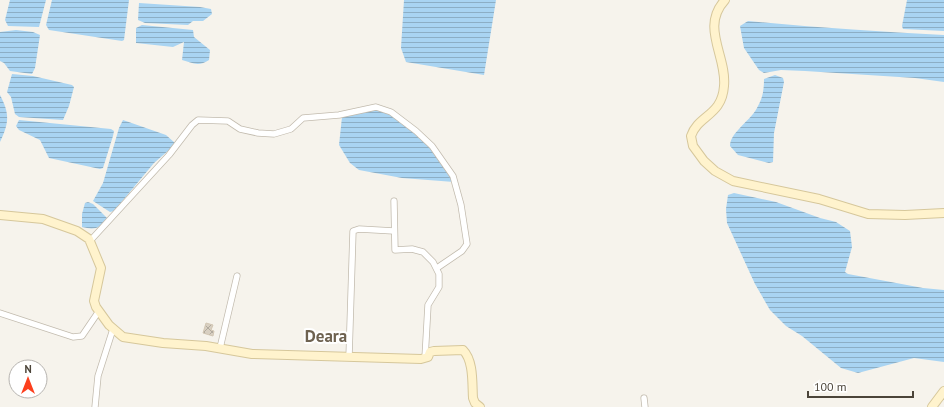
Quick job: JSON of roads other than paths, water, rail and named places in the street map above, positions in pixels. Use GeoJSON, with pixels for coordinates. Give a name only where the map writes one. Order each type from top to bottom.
{"type":"FeatureCollection","features":[{"type":"Feature","properties":{"kind":"main road"},"geometry":{"type":"LineString","coordinates":[[725,0],[720,6],[713,24],[715,41],[723,74],[724,92],[720,104],[715,111],[695,128],[691,136],[693,146],[704,161],[715,171],[733,180],[820,199],[868,214],[905,215],[944,213]]}},
{"type":"Feature","properties":{"kind":"main road"},"geometry":{"type":"LineString","coordinates":[[0,215],[42,220],[77,231],[90,241],[101,268],[94,301],[99,311],[113,329],[123,337],[220,348],[252,354],[425,358],[434,351],[457,349],[464,350],[468,354],[470,362],[473,398],[475,403],[480,407]]}},
{"type":"Feature","properties":{"kind":"main road"},"geometry":{"type":"LineString","coordinates":[[932,407],[944,391]]}},
{"type":"Feature","properties":{"kind":"street"},"geometry":{"type":"LineString","coordinates":[[90,241],[198,120],[228,121],[240,129],[258,133],[274,134],[291,129],[303,118],[339,115],[376,107],[391,112],[416,131],[432,146],[453,176],[461,205],[466,244],[462,251],[437,268]]}},
{"type":"Feature","properties":{"kind":"street"},"geometry":{"type":"LineString","coordinates":[[394,201],[395,250],[418,250],[430,258],[437,268],[439,287],[428,305],[425,358]]}},
{"type":"Feature","properties":{"kind":"street"},"geometry":{"type":"LineString","coordinates":[[349,357],[353,231],[359,229],[394,231]]}},
{"type":"Feature","properties":{"kind":"street"},"geometry":{"type":"LineString","coordinates":[[220,348],[237,276]]}},
{"type":"Feature","properties":{"kind":"street"},"geometry":{"type":"LineString","coordinates":[[0,313],[73,338],[78,338],[85,332],[99,311]]}},
{"type":"Feature","properties":{"kind":"street"},"geometry":{"type":"LineString","coordinates":[[95,407],[98,376],[113,329]]}},
{"type":"Feature","properties":{"kind":"street"},"geometry":{"type":"LineString","coordinates":[[644,398],[645,407]]}},
{"type":"Feature","properties":{"kind":"water"},"geometry":{"type":"Polygon","coordinates":[[[10,0],[46,0],[39,27],[8,26],[5,20],[10,0]]]}},
{"type":"Feature","properties":{"kind":"water"},"geometry":{"type":"Polygon","coordinates":[[[52,0],[129,0],[124,40],[122,41],[49,30],[46,25],[52,0]]]}},
{"type":"Feature","properties":{"kind":"water"},"geometry":{"type":"Polygon","coordinates":[[[404,0],[496,0],[484,75],[406,62],[401,48],[404,0]]]}},
{"type":"Feature","properties":{"kind":"water"},"geometry":{"type":"Polygon","coordinates":[[[907,0],[944,0],[944,31],[903,29],[902,26],[907,0]]]}},
{"type":"Feature","properties":{"kind":"water"},"geometry":{"type":"Polygon","coordinates":[[[139,3],[200,7],[211,9],[212,14],[203,21],[193,21],[188,25],[145,23],[138,20],[139,3]]]}},
{"type":"Feature","properties":{"kind":"water"},"geometry":{"type":"Polygon","coordinates":[[[748,21],[944,35],[944,82],[915,78],[805,71],[781,70],[764,73],[759,70],[744,48],[740,26],[748,21]]]}},
{"type":"Feature","properties":{"kind":"water"},"geometry":{"type":"Polygon","coordinates":[[[142,25],[193,30],[194,37],[210,50],[209,60],[199,64],[182,60],[184,42],[173,47],[136,43],[136,28],[142,25]]]}},
{"type":"Feature","properties":{"kind":"water"},"geometry":{"type":"Polygon","coordinates":[[[16,30],[33,32],[40,35],[35,68],[32,74],[10,71],[4,63],[0,61],[0,32],[16,30]]]}},
{"type":"Feature","properties":{"kind":"water"},"geometry":{"type":"Polygon","coordinates":[[[12,74],[33,76],[72,85],[74,87],[69,106],[63,120],[19,117],[15,114],[11,97],[7,92],[12,74]]]}},
{"type":"Feature","properties":{"kind":"water"},"geometry":{"type":"Polygon","coordinates":[[[775,75],[783,78],[784,82],[774,133],[773,162],[769,163],[738,155],[730,146],[731,141],[737,131],[751,116],[760,103],[763,93],[764,79],[775,75]]]}},
{"type":"Feature","properties":{"kind":"water"},"geometry":{"type":"Polygon","coordinates":[[[0,95],[7,113],[7,124],[0,142],[0,95]]]}},
{"type":"Feature","properties":{"kind":"water"},"geometry":{"type":"Polygon","coordinates":[[[379,109],[389,113],[418,134],[450,170],[454,182],[402,178],[359,170],[350,163],[339,145],[342,117],[366,110],[379,109]]]}},
{"type":"Feature","properties":{"kind":"water"},"geometry":{"type":"Polygon","coordinates":[[[19,120],[111,129],[114,131],[113,136],[103,168],[100,169],[49,158],[40,140],[19,130],[16,126],[19,120]]]}},
{"type":"Feature","properties":{"kind":"water"},"geometry":{"type":"Polygon","coordinates":[[[123,120],[166,135],[175,143],[154,163],[114,211],[110,212],[93,201],[103,183],[119,128],[123,120]]]}},
{"type":"Feature","properties":{"kind":"water"},"geometry":{"type":"Polygon","coordinates":[[[734,193],[776,202],[820,218],[836,222],[850,231],[852,247],[845,272],[848,274],[923,288],[944,290],[944,362],[914,358],[858,373],[841,368],[802,336],[786,326],[770,310],[755,284],[727,223],[726,209],[728,195],[734,193]]]}},
{"type":"Feature","properties":{"kind":"water"},"geometry":{"type":"Polygon","coordinates":[[[88,202],[93,204],[107,218],[96,228],[82,227],[82,214],[85,203],[88,202]]]}},
{"type":"Feature","properties":{"kind":"district","name":"Deara"},"geometry":{"type":"Point","coordinates":[326,336]}}]}
